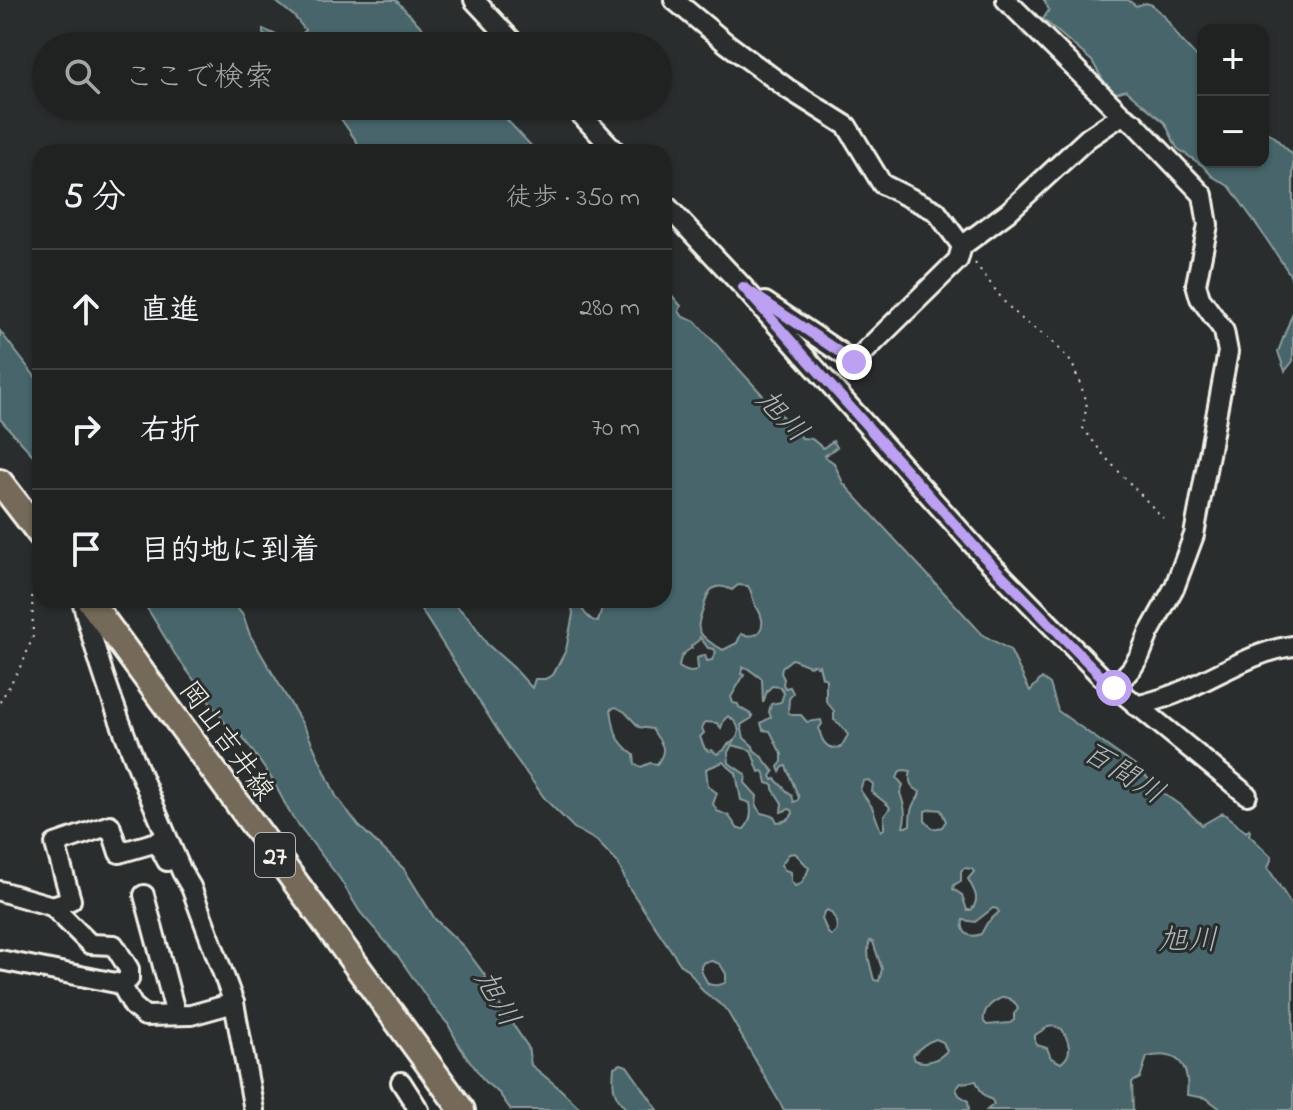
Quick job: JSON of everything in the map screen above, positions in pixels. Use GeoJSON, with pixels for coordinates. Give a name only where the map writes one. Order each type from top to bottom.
{"type":"FeatureCollection","features":[{"type":"Feature","properties":{"kind":"main road"},"geometry":{"type":"LineString","coordinates":[[0,482],[32,524]]}},
{"type":"Feature","properties":{"kind":"main road","name":"岡山吉井線"},"geometry":{"type":"LineString","coordinates":[[95,608],[462,1110]]}},
{"type":"Feature","properties":{"kind":"street"},"geometry":{"type":"LineString","coordinates":[[474,0],[504,32]]}},
{"type":"Feature","properties":{"kind":"street"},"geometry":{"type":"LineString","coordinates":[[674,0],[788,89],[847,126],[882,184],[936,211],[962,246]]}},
{"type":"Feature","properties":{"kind":"street"},"geometry":{"type":"LineString","coordinates":[[1006,0],[1122,115],[1134,123],[1203,195],[1208,225],[1196,284],[1200,298],[1224,331],[1228,352],[1194,535],[1175,586],[1140,655],[1114,688]]}},
{"type":"Feature","properties":{"kind":"street"},"geometry":{"type":"LineString","coordinates":[[743,287],[854,362],[958,260],[962,246],[1008,212],[1088,138],[1122,115]]}},
{"type":"Feature","properties":{"kind":"street"},"geometry":{"type":"LineString","coordinates":[[586,120],[609,144]]}},
{"type":"Feature","properties":{"kind":"street"},"geometry":{"type":"LineString","coordinates":[[672,212],[984,557],[1100,675],[1247,795]]}},
{"type":"Feature","properties":{"kind":"street"},"geometry":{"type":"LineString","coordinates":[[84,608],[91,639],[138,770],[191,887],[234,1003],[254,1110]]}},
{"type":"Feature","properties":{"kind":"street"},"geometry":{"type":"LineString","coordinates":[[1136,706],[1182,691],[1251,658],[1293,646]]}},
{"type":"Feature","properties":{"kind":"street"},"geometry":{"type":"LineString","coordinates":[[52,906],[71,900],[55,844],[110,825],[119,853],[157,842],[169,864],[182,872]]}},
{"type":"Feature","properties":{"kind":"street"},"geometry":{"type":"LineString","coordinates":[[0,891],[52,906],[90,944],[114,945],[129,969],[129,979],[121,984],[0,960]]}},
{"type":"Feature","properties":{"kind":"street"},"geometry":{"type":"LineString","coordinates":[[144,895],[176,1015]]}},
{"type":"Feature","properties":{"kind":"street"},"geometry":{"type":"LineString","coordinates":[[121,984],[133,1006],[145,1016],[191,1015],[234,1003]]}},
{"type":"Feature","properties":{"kind":"street"},"geometry":{"type":"LineString","coordinates":[[401,1082],[419,1110]]}},
{"type":"Feature","properties":{"kind":"path"},"geometry":{"type":"LineString","coordinates":[[962,246],[1006,304],[1051,340],[1072,363],[1087,402],[1083,428],[1113,466],[1163,518]]}},
{"type":"Feature","properties":{"kind":"path"},"geometry":{"type":"LineString","coordinates":[[0,702],[24,660],[33,636],[32,608]]}},
{"type":"Feature","properties":{"kind":"water"},"geometry":{"type":"Polygon","coordinates":[[[274,0],[396,0],[426,32],[304,32],[294,16],[274,0]]]}},
{"type":"Feature","properties":{"kind":"water"},"geometry":{"type":"Polygon","coordinates":[[[1044,0],[1128,0],[1136,6],[1152,5],[1164,16],[1197,57],[1197,162],[1177,148],[1165,123],[1126,90],[1116,93],[1107,87],[1092,61],[1043,19],[1049,10],[1044,0]]]}},
{"type":"Feature","properties":{"kind":"water"},"geometry":{"type":"Polygon","coordinates":[[[342,120],[507,120],[530,144],[358,144],[342,120]]]}},
{"type":"Feature","properties":{"kind":"water"},"geometry":{"type":"Polygon","coordinates":[[[1269,134],[1293,155],[1293,283],[1230,187],[1205,168],[1269,168],[1269,134]]]}},
{"type":"Feature","properties":{"kind":"water","name":"旭川"},"geometry":{"type":"Polygon","coordinates":[[[672,295],[681,306],[679,311],[683,317],[695,321],[802,438],[812,439],[823,448],[833,441],[837,447],[824,456],[834,463],[843,483],[983,635],[1010,650],[1030,691],[1042,678],[1050,684],[1058,711],[1138,768],[1160,791],[1202,825],[1223,813],[1246,832],[1249,829],[1249,835],[1272,857],[1268,868],[1293,907],[1293,1110],[1222,1110],[1206,1098],[1187,1095],[1186,1075],[1180,1062],[1158,1055],[1147,1057],[1140,1078],[1132,1082],[1133,1110],[987,1110],[994,1104],[982,1093],[976,1081],[961,1083],[956,1089],[968,1101],[969,1110],[784,1110],[726,1009],[703,991],[681,965],[628,886],[618,863],[597,841],[574,828],[546,800],[512,753],[420,608],[458,608],[487,644],[532,688],[535,679],[553,675],[566,650],[572,608],[582,608],[598,622],[602,608],[672,608],[672,295]],[[738,585],[732,590],[715,587],[709,593],[699,627],[706,639],[723,650],[737,643],[741,634],[757,634],[762,627],[748,586],[738,585]],[[700,637],[679,663],[679,667],[688,672],[698,670],[697,658],[705,655],[707,661],[712,660],[716,652],[708,648],[700,637]],[[792,659],[782,667],[785,688],[790,687],[793,693],[788,712],[801,715],[807,722],[821,720],[819,728],[825,744],[841,747],[848,735],[834,720],[834,711],[826,701],[826,679],[822,677],[819,665],[810,666],[792,659]],[[743,667],[741,674],[744,675],[731,697],[733,703],[752,715],[741,725],[744,738],[774,772],[771,776],[773,780],[792,796],[794,802],[797,801],[799,798],[786,766],[780,772],[778,767],[782,754],[770,731],[763,730],[761,723],[771,717],[771,704],[781,702],[784,693],[780,687],[772,686],[763,703],[762,679],[743,667]],[[616,707],[611,709],[616,735],[634,755],[635,764],[641,767],[657,764],[663,749],[652,729],[639,727],[616,707]],[[728,716],[721,728],[717,723],[705,722],[702,728],[704,733],[700,737],[705,749],[717,754],[736,739],[739,731],[728,716]],[[732,745],[728,752],[729,763],[746,775],[745,783],[757,796],[756,806],[761,813],[774,816],[777,822],[790,817],[792,810],[781,812],[782,803],[773,785],[767,783],[765,774],[759,772],[751,750],[732,745]],[[723,762],[706,769],[708,786],[717,793],[713,804],[717,811],[729,816],[738,829],[744,829],[750,817],[750,803],[741,800],[736,773],[723,762]],[[900,771],[897,778],[903,785],[900,793],[905,818],[903,827],[906,827],[910,825],[912,807],[920,792],[911,783],[911,771],[900,771]],[[868,780],[863,781],[860,790],[872,807],[881,831],[884,829],[884,816],[890,808],[872,792],[873,784],[868,780]],[[932,809],[925,811],[925,821],[933,829],[942,827],[946,821],[941,810],[932,809]],[[795,853],[789,854],[781,865],[791,872],[791,881],[795,886],[803,881],[809,868],[795,853]],[[964,868],[961,881],[953,889],[962,895],[967,910],[971,910],[976,898],[968,879],[974,872],[972,869],[964,868]],[[993,908],[975,922],[963,920],[965,931],[977,935],[999,912],[993,908]],[[828,910],[822,919],[832,936],[837,930],[835,919],[828,910]],[[870,941],[868,955],[874,980],[879,981],[882,969],[873,942],[870,941]],[[704,962],[701,971],[708,984],[726,982],[726,974],[720,964],[704,962]],[[1004,997],[987,1009],[984,1022],[987,1025],[1014,1020],[1018,1009],[1013,1001],[1004,997]],[[1048,1027],[1035,1035],[1037,1045],[1047,1048],[1051,1058],[1061,1063],[1068,1056],[1068,1043],[1062,1029],[1048,1027]],[[936,1039],[913,1055],[915,1060],[932,1061],[947,1051],[943,1042],[936,1039]]]}},
{"type":"Feature","properties":{"kind":"water"},"geometry":{"type":"Polygon","coordinates":[[[1293,312],[1293,361],[1285,371],[1278,352],[1293,312]]]}},
{"type":"Feature","properties":{"kind":"water"},"geometry":{"type":"Polygon","coordinates":[[[0,331],[32,373],[32,454],[0,419],[0,331]]]}},
{"type":"Feature","properties":{"kind":"water","name":"旭川"},"geometry":{"type":"Polygon","coordinates":[[[147,608],[237,608],[306,730],[336,796],[359,826],[404,869],[435,919],[464,947],[484,974],[497,1001],[528,1047],[531,1065],[582,1110],[511,1110],[499,1093],[485,1082],[448,1024],[398,956],[360,912],[340,879],[291,815],[272,779],[242,736],[229,728],[175,654],[147,608]]]}},
{"type":"Feature","properties":{"kind":"water"},"geometry":{"type":"Polygon","coordinates":[[[621,1064],[627,1066],[658,1110],[627,1110],[622,1105],[614,1091],[613,1080],[614,1067],[621,1064]]]}},
{"type":"Feature","properties":{"kind":"route"},"geometry":{"type":"LineString","coordinates":[[854,362],[743,287],[984,557],[1114,688]]}},
{"type":"Feature","properties":{"kind":"water label","name":"百間川"},"geometry":{"type":"Point","coordinates":[1124,772]}}]}
